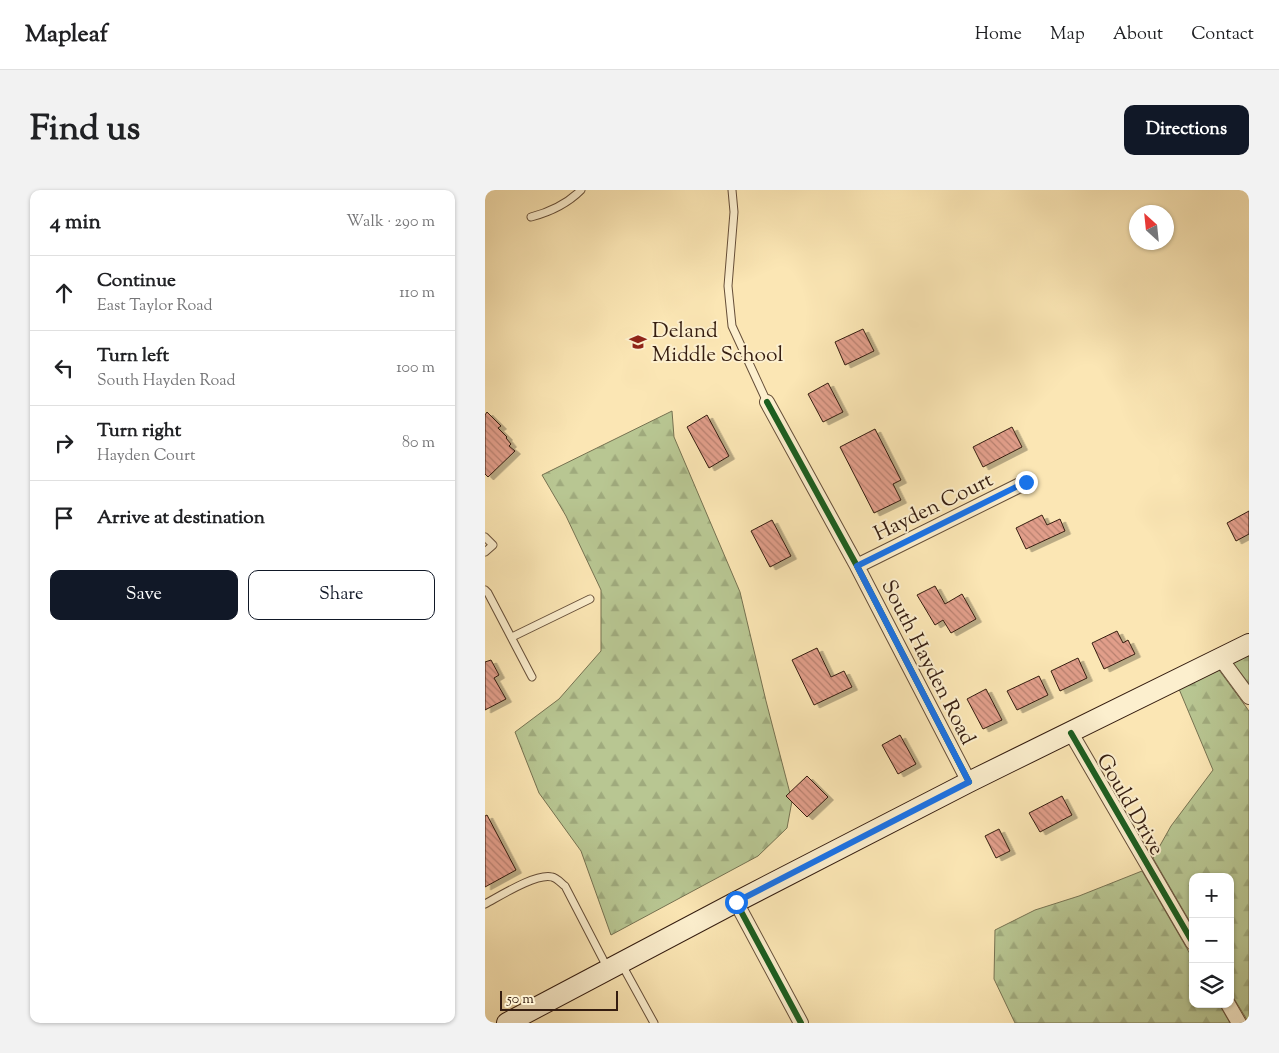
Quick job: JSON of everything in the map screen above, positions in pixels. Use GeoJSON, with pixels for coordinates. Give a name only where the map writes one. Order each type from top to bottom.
{"type":"FeatureCollection","features":[{"type":"Feature","properties":{"kind":"main road"},"geometry":{"type":"LineString","coordinates":[[507,1023],[969,782],[1249,644]]}},
{"type":"Feature","properties":{"kind":"street","name":"South Hayden Road"},"geometry":{"type":"LineString","coordinates":[[767,402],[857,566],[969,782]]}},
{"type":"Feature","properties":{"kind":"street","name":"Hayden Court"},"geometry":{"type":"LineString","coordinates":[[857,566],[1026,482]]}},
{"type":"Feature","properties":{"kind":"street"},"geometry":{"type":"LineString","coordinates":[[1221,659],[1249,697]]}},
{"type":"Feature","properties":{"kind":"street","name":"Gould Drive"},"geometry":{"type":"LineString","coordinates":[[1071,733],[1189,936]]}},
{"type":"Feature","properties":{"kind":"street"},"geometry":{"type":"LineString","coordinates":[[736,902],[801,1023]]}},
{"type":"Feature","properties":{"kind":"street"},"geometry":{"type":"LineString","coordinates":[[1230,1008],[1239,1023]]}},
{"type":"Feature","properties":{"kind":"lane"},"geometry":{"type":"LineString","coordinates":[[531,217],[550,212],[581,190]]}},
{"type":"Feature","properties":{"kind":"lane"},"geometry":{"type":"LineString","coordinates":[[732,190],[734,212],[728,286],[731,326],[767,402]]}},
{"type":"Feature","properties":{"kind":"lane"},"geometry":{"type":"LineString","coordinates":[[485,537],[493,545],[485,552]]}},
{"type":"Feature","properties":{"kind":"lane"},"geometry":{"type":"LineString","coordinates":[[485,590],[489,593],[532,677]]}},
{"type":"Feature","properties":{"kind":"lane"},"geometry":{"type":"LineString","coordinates":[[511,637],[590,599]]}},
{"type":"Feature","properties":{"kind":"lane"},"geometry":{"type":"LineString","coordinates":[[485,904],[542,877],[552,876],[559,880],[565,886],[615,966],[654,1023]]}},
{"type":"Feature","properties":{"kind":"green space"},"geometry":{"type":"Polygon","coordinates":[[[672,411],[674,437],[740,592],[792,801],[787,828],[758,856],[611,935],[581,851],[539,793],[515,732],[559,699],[601,651],[601,590],[566,516],[542,475],[672,411]]]}},
{"type":"Feature","properties":{"kind":"green space"},"geometry":{"type":"Polygon","coordinates":[[[1249,655],[1249,684],[1233,663],[1249,655]]]}},
{"type":"Feature","properties":{"kind":"green space"},"geometry":{"type":"Polygon","coordinates":[[[1219,670],[1249,711],[1249,1023],[1234,999],[1234,873],[1189,873],[1189,920],[1153,858],[1171,826],[1213,770],[1179,689],[1219,670]]]}},
{"type":"Feature","properties":{"kind":"green space"},"geometry":{"type":"Polygon","coordinates":[[[1142,871],[1189,952],[1189,1008],[1221,1008],[1230,1023],[1015,1023],[994,979],[995,930],[1035,910],[1079,896],[1142,871]]]}},
{"type":"Feature","properties":{"kind":"building"},"geometry":{"type":"Polygon","coordinates":[[[863,329],[874,351],[845,365],[835,342],[863,329]]]}},
{"type":"Feature","properties":{"kind":"building"},"geometry":{"type":"Polygon","coordinates":[[[828,383],[843,412],[823,422],[808,394],[828,383]]]}},
{"type":"Feature","properties":{"kind":"building"},"geometry":{"type":"Polygon","coordinates":[[[487,412],[501,426],[498,428],[507,437],[511,444],[509,446],[515,451],[488,477],[485,474],[485,415],[487,412]]]}},
{"type":"Feature","properties":{"kind":"building"},"geometry":{"type":"Polygon","coordinates":[[[707,415],[729,456],[709,468],[687,427],[707,415]]]}},
{"type":"Feature","properties":{"kind":"building"},"geometry":{"type":"Polygon","coordinates":[[[1012,427],[1022,447],[983,467],[973,447],[1012,427]]]}},
{"type":"Feature","properties":{"kind":"building"},"geometry":{"type":"Polygon","coordinates":[[[875,429],[901,480],[893,484],[901,500],[874,513],[840,447],[875,429]]]}},
{"type":"Feature","properties":{"kind":"building"},"geometry":{"type":"Polygon","coordinates":[[[1249,511],[1249,534],[1236,541],[1227,523],[1249,511]]]}},
{"type":"Feature","properties":{"kind":"building"},"geometry":{"type":"Polygon","coordinates":[[[1042,515],[1047,525],[1060,519],[1065,531],[1026,549],[1016,528],[1042,515]]]}},
{"type":"Feature","properties":{"kind":"building"},"geometry":{"type":"Polygon","coordinates":[[[772,520],[791,556],[770,567],[751,531],[772,520]]]}},
{"type":"Feature","properties":{"kind":"building"},"geometry":{"type":"Polygon","coordinates":[[[935,586],[945,604],[962,594],[976,619],[951,633],[943,620],[935,625],[917,595],[935,586]]]}},
{"type":"Feature","properties":{"kind":"building"},"geometry":{"type":"Polygon","coordinates":[[[1117,631],[1123,643],[1128,640],[1135,654],[1104,669],[1092,643],[1117,631]]]}},
{"type":"Feature","properties":{"kind":"building"},"geometry":{"type":"Polygon","coordinates":[[[817,648],[831,677],[844,671],[852,687],[814,705],[792,660],[817,648]]]}},
{"type":"Feature","properties":{"kind":"building"},"geometry":{"type":"Polygon","coordinates":[[[1078,658],[1087,678],[1060,691],[1051,671],[1078,658]]]}},
{"type":"Feature","properties":{"kind":"building"},"geometry":{"type":"Polygon","coordinates":[[[491,660],[499,675],[494,678],[506,699],[485,710],[485,662],[491,660]]]}},
{"type":"Feature","properties":{"kind":"building"},"geometry":{"type":"Polygon","coordinates":[[[1039,676],[1048,695],[1017,710],[1007,691],[1039,676]]]}},
{"type":"Feature","properties":{"kind":"building"},"geometry":{"type":"Polygon","coordinates":[[[986,689],[1002,720],[983,729],[967,699],[986,689]]]}},
{"type":"Feature","properties":{"kind":"building"},"geometry":{"type":"Polygon","coordinates":[[[900,735],[916,764],[898,774],[882,745],[900,735]]]}},
{"type":"Feature","properties":{"kind":"building"},"geometry":{"type":"Polygon","coordinates":[[[807,776],[828,797],[807,817],[786,796],[807,776]]]}},
{"type":"Feature","properties":{"kind":"building"},"geometry":{"type":"Polygon","coordinates":[[[1062,796],[1072,815],[1040,832],[1029,813],[1062,796]]]}},
{"type":"Feature","properties":{"kind":"building"},"geometry":{"type":"Polygon","coordinates":[[[487,815],[516,870],[485,887],[485,816],[487,815]]]}},
{"type":"Feature","properties":{"kind":"building"},"geometry":{"type":"Polygon","coordinates":[[[999,829],[1010,851],[996,858],[985,836],[999,829]]]}},
{"type":"Feature","properties":{"kind":"cycle path"},"geometry":{"type":"LineString","coordinates":[[767,402],[857,566],[969,782]]}},
{"type":"Feature","properties":{"kind":"cycle path"},"geometry":{"type":"LineString","coordinates":[[1071,733],[1189,936]]}},
{"type":"Feature","properties":{"kind":"cycle path"},"geometry":{"type":"LineString","coordinates":[[736,902],[801,1023]]}},
{"type":"Feature","properties":{"kind":"place","name":"Deland Middle School"},"geometry":{"type":"Point","coordinates":[638,342]}},
{"type":"Feature","properties":{"kind":"route"},"geometry":{"type":"LineString","coordinates":[[736,902],[969,782],[857,566],[1026,482]]}}]}
